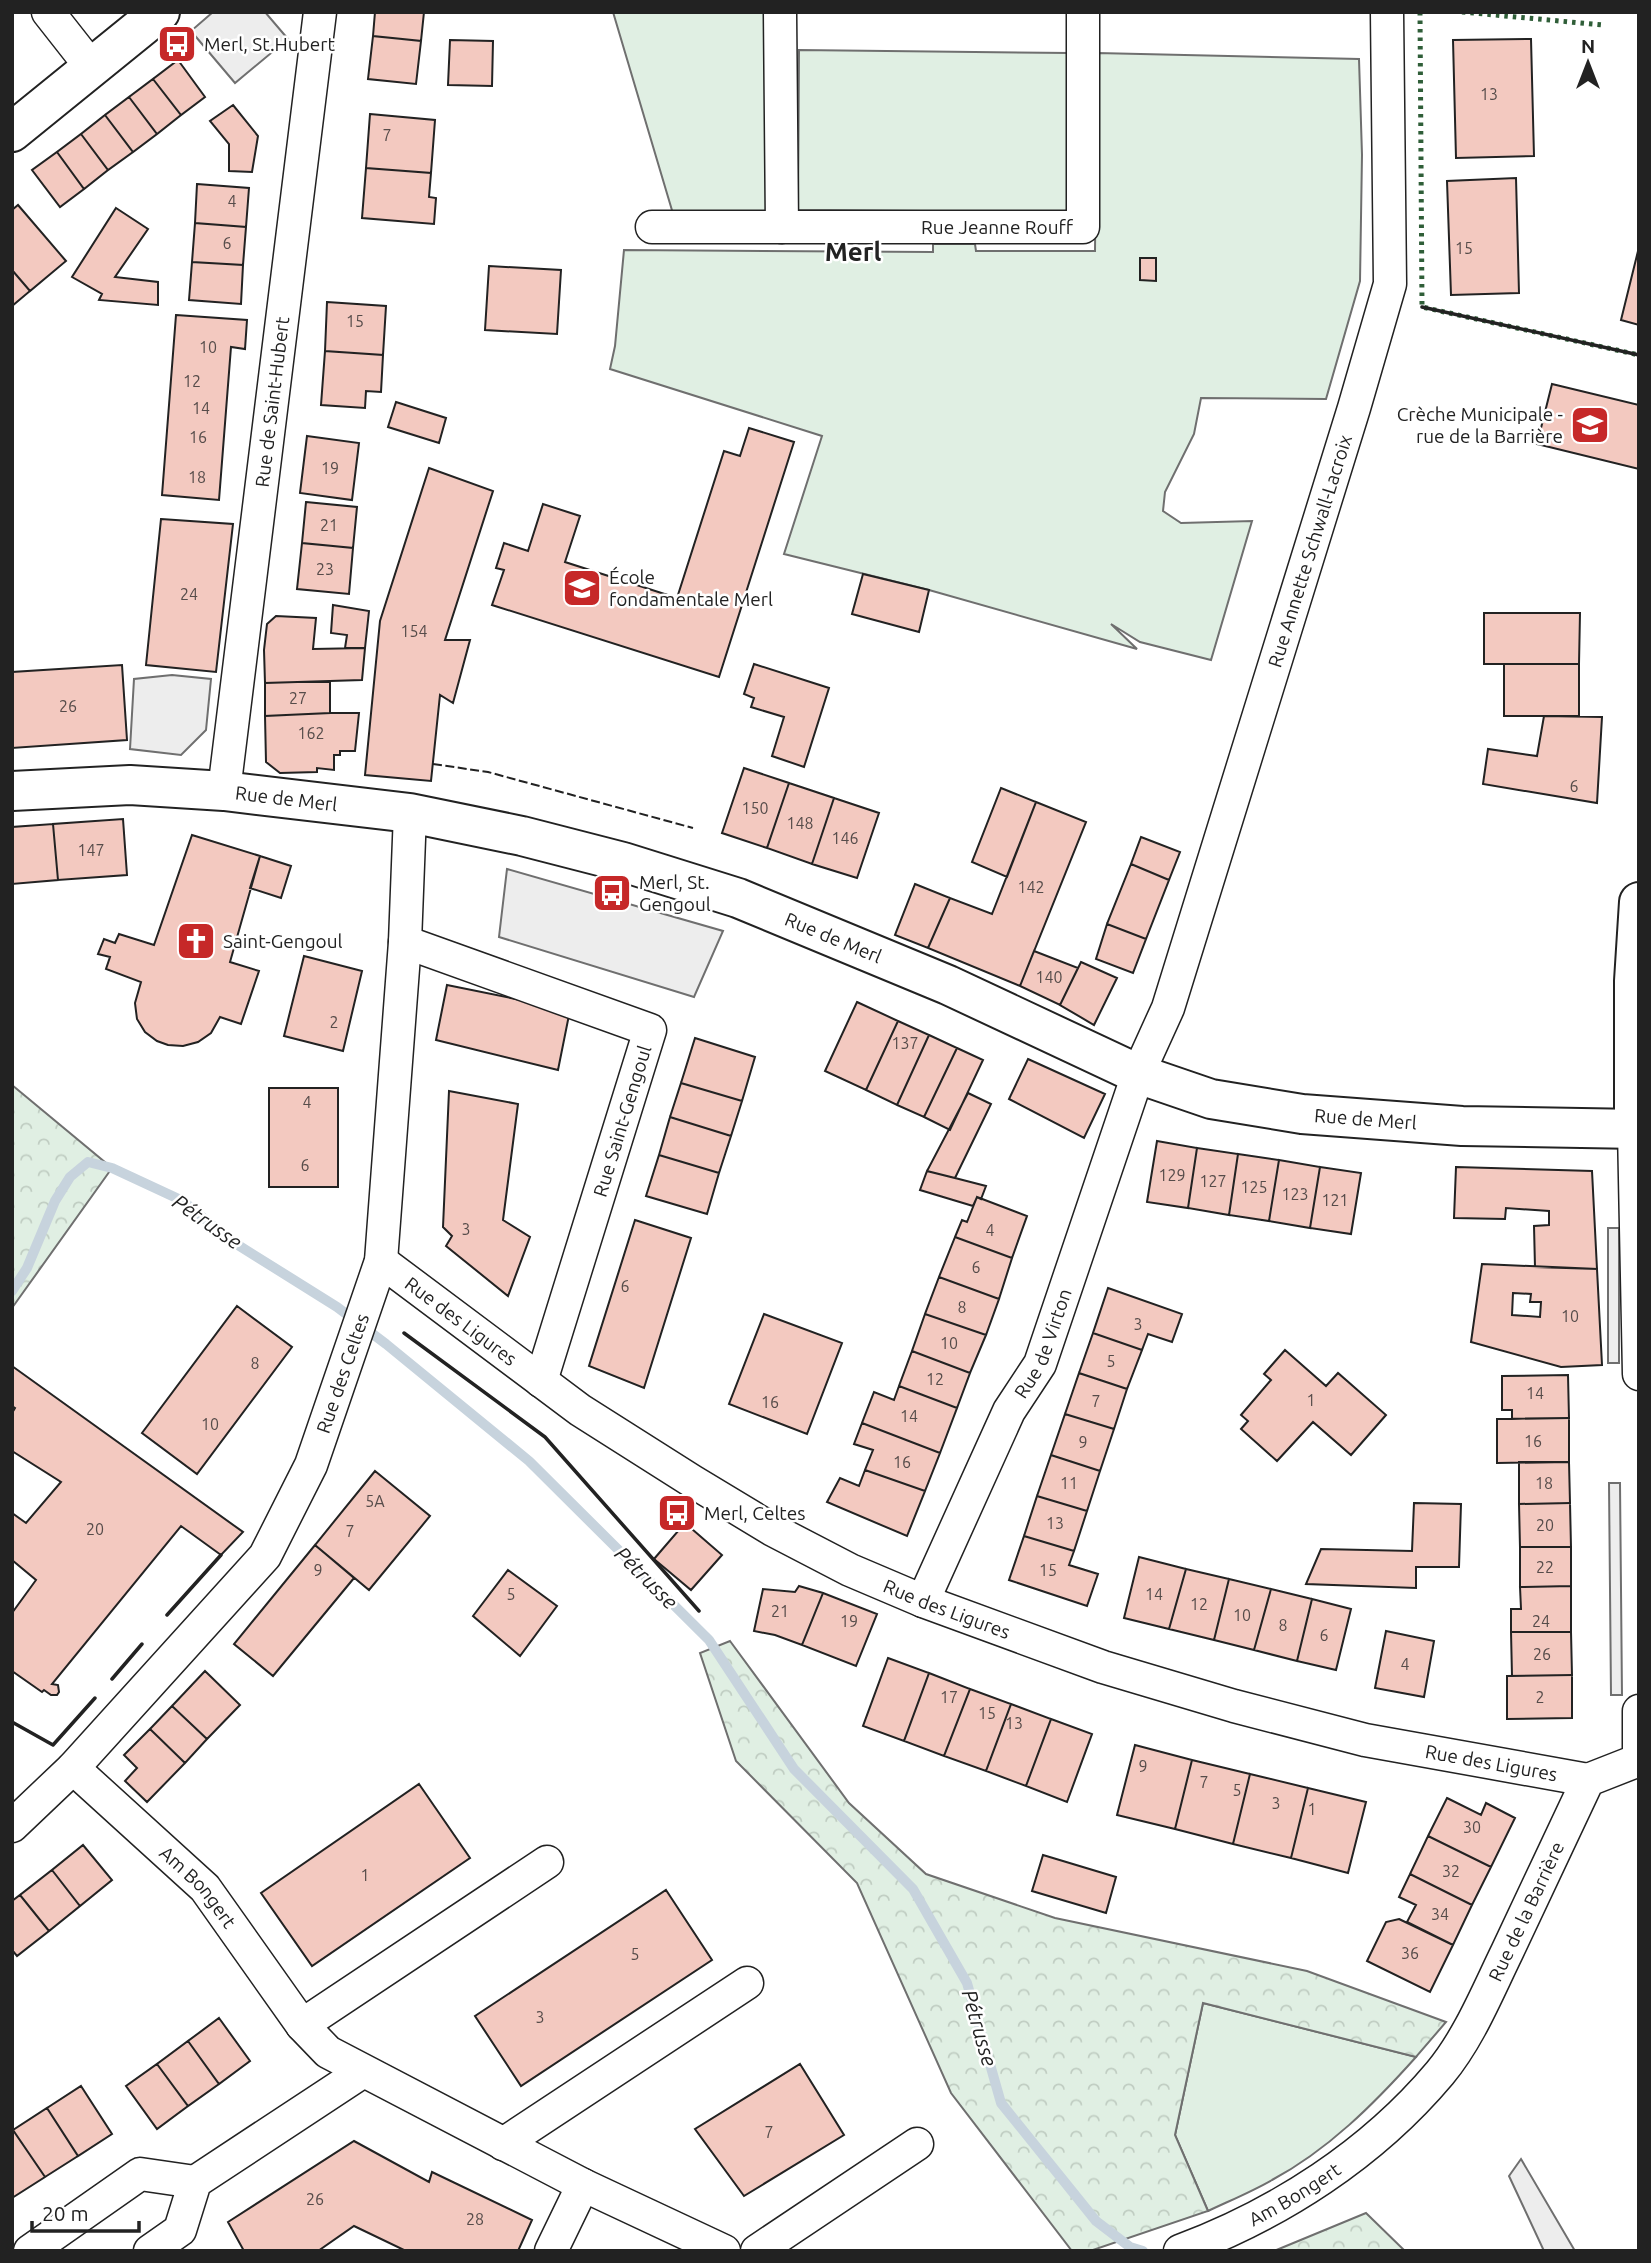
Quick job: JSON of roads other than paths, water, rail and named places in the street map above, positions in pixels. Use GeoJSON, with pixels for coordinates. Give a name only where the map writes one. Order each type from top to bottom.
{"type":"FeatureCollection","features":[{"type":"Feature","properties":{"kind":"main road"},"geometry":{"type":"LineString","coordinates":[[12,132],[160,12]]}},
{"type":"Feature","properties":{"kind":"main road","name":"Rue de Merl"},"geometry":{"type":"LineString","coordinates":[[12,791],[130,785],[224,791],[410,813],[522,836],[623,862],[738,898],[948,985],[1138,1074],[1211,1098],[1302,1115],[1462,1126],[1636,1129]]}},
{"type":"Feature","properties":{"kind":"main road"},"geometry":{"type":"LineString","coordinates":[[1636,1129],[1634,981],[1639,902]]}},
{"type":"Feature","properties":{"kind":"street"},"geometry":{"type":"LineString","coordinates":[[48,12],[92,68]]}},
{"type":"Feature","properties":{"kind":"street","name":"Rue de Saint-Hubert"},"geometry":{"type":"LineString","coordinates":[[224,791],[320,12]]}},
{"type":"Feature","properties":{"kind":"street"},"geometry":{"type":"LineString","coordinates":[[780,12],[782,227]]}},
{"type":"Feature","properties":{"kind":"street","name":"Rue Jeanne Rouff"},"geometry":{"type":"LineString","coordinates":[[652,227],[1083,227],[1083,12]]}},
{"type":"Feature","properties":{"kind":"street","name":"Rue Annette Schwall-Lacroix"},"geometry":{"type":"LineString","coordinates":[[1138,1074],[1172,995],[1390,284],[1387,12]]}},
{"type":"Feature","properties":{"kind":"street","name":"Rue des Celtes"},"geometry":{"type":"LineString","coordinates":[[12,1826],[74,1769],[265,1556],[311,1465],[367,1309],[381,1261],[405,942],[410,813]]}},
{"type":"Feature","properties":{"kind":"street","name":"Rue Saint-Gengoul"},"geometry":{"type":"LineString","coordinates":[[405,942],[650,1030],[541,1381]]}},
{"type":"Feature","properties":{"kind":"street","name":"Rue de Virton"},"geometry":{"type":"LineString","coordinates":[[923,1601],[1009,1411],[1040,1364],[1138,1074]]}},
{"type":"Feature","properties":{"kind":"street"},"geometry":{"type":"LineString","coordinates":[[1636,1129],[1639,1374]]}},
{"type":"Feature","properties":{"kind":"street","name":"Rue des Ligures"},"geometry":{"type":"LineString","coordinates":[[381,1261],[580,1410],[773,1530],[850,1570],[923,1601],[1103,1667],[1234,1706],[1365,1740],[1588,1780]]}},
{"type":"Feature","properties":{"kind":"street"},"geometry":{"type":"LineString","coordinates":[[1588,1780],[1639,1760],[1639,1711]]}},
{"type":"Feature","properties":{"kind":"street","name":"Am Bongert"},"geometry":{"type":"LineString","coordinates":[[74,1769],[205,1888],[302,2025],[328,2052],[583,2185],[724,2251]]}},
{"type":"Feature","properties":{"kind":"street","name":"Rue de la Barrière"},"geometry":{"type":"LineString","coordinates":[[1396,2119],[1441,2071],[1476,2018],[1588,1780]]}},
{"type":"Feature","properties":{"kind":"street"},"geometry":{"type":"LineString","coordinates":[[302,2025],[547,1862]]}},
{"type":"Feature","properties":{"kind":"street"},"geometry":{"type":"LineString","coordinates":[[503,2144],[747,1983]]}},
{"type":"Feature","properties":{"kind":"street"},"geometry":{"type":"LineString","coordinates":[[150,2251],[180,2230],[195,2182],[362,2071]]}},
{"type":"Feature","properties":{"kind":"street","name":"Am Bongert"},"geometry":{"type":"LineString","coordinates":[[1181,2251],[1219,2237],[1291,2199],[1347,2161],[1396,2119]]}},
{"type":"Feature","properties":{"kind":"street"},"geometry":{"type":"LineString","coordinates":[[757,2251],[917,2144]]}},
{"type":"Feature","properties":{"kind":"street"},"geometry":{"type":"LineString","coordinates":[[30,2251],[140,2175],[195,2182]]}},
{"type":"Feature","properties":{"kind":"street"},"geometry":{"type":"LineString","coordinates":[[551,2251],[583,2185]]}},
{"type":"Feature","properties":{"kind":"waterway","name":"Pétrusse"},"geometry":{"type":"LineString","coordinates":[[12,1291],[27,1268],[55,1201],[70,1177],[88,1162],[112,1168],[183,1201],[230,1240],[337,1307],[529,1461],[709,1640],[794,1769],[913,1889],[967,1983],[1001,2103],[1096,2221],[1130,2247],[1143,2251]]}},
{"type":"Feature","properties":{"kind":"place","name":"Merl, St.Hubert"},"geometry":{"type":"Point","coordinates":[177,44]}},
{"type":"Feature","properties":{"kind":"place","name":"Crèche Municipale - rue de la Barrière"},"geometry":{"type":"Point","coordinates":[1590,425]}},
{"type":"Feature","properties":{"kind":"place","name":"École fondamentale Merl"},"geometry":{"type":"Point","coordinates":[582,588]}},
{"type":"Feature","properties":{"kind":"place","name":"Merl, St. Gengoul"},"geometry":{"type":"Point","coordinates":[612,893]}},
{"type":"Feature","properties":{"kind":"place","name":"Saint-Gengoul"},"geometry":{"type":"Point","coordinates":[196,941]}},
{"type":"Feature","properties":{"kind":"place","name":"Merl, Celtes"},"geometry":{"type":"Point","coordinates":[677,1513]}},
{"type":"Feature","properties":{"kind":"district","name":"Merl"},"geometry":{"type":"Point","coordinates":[853,252]}}]}
